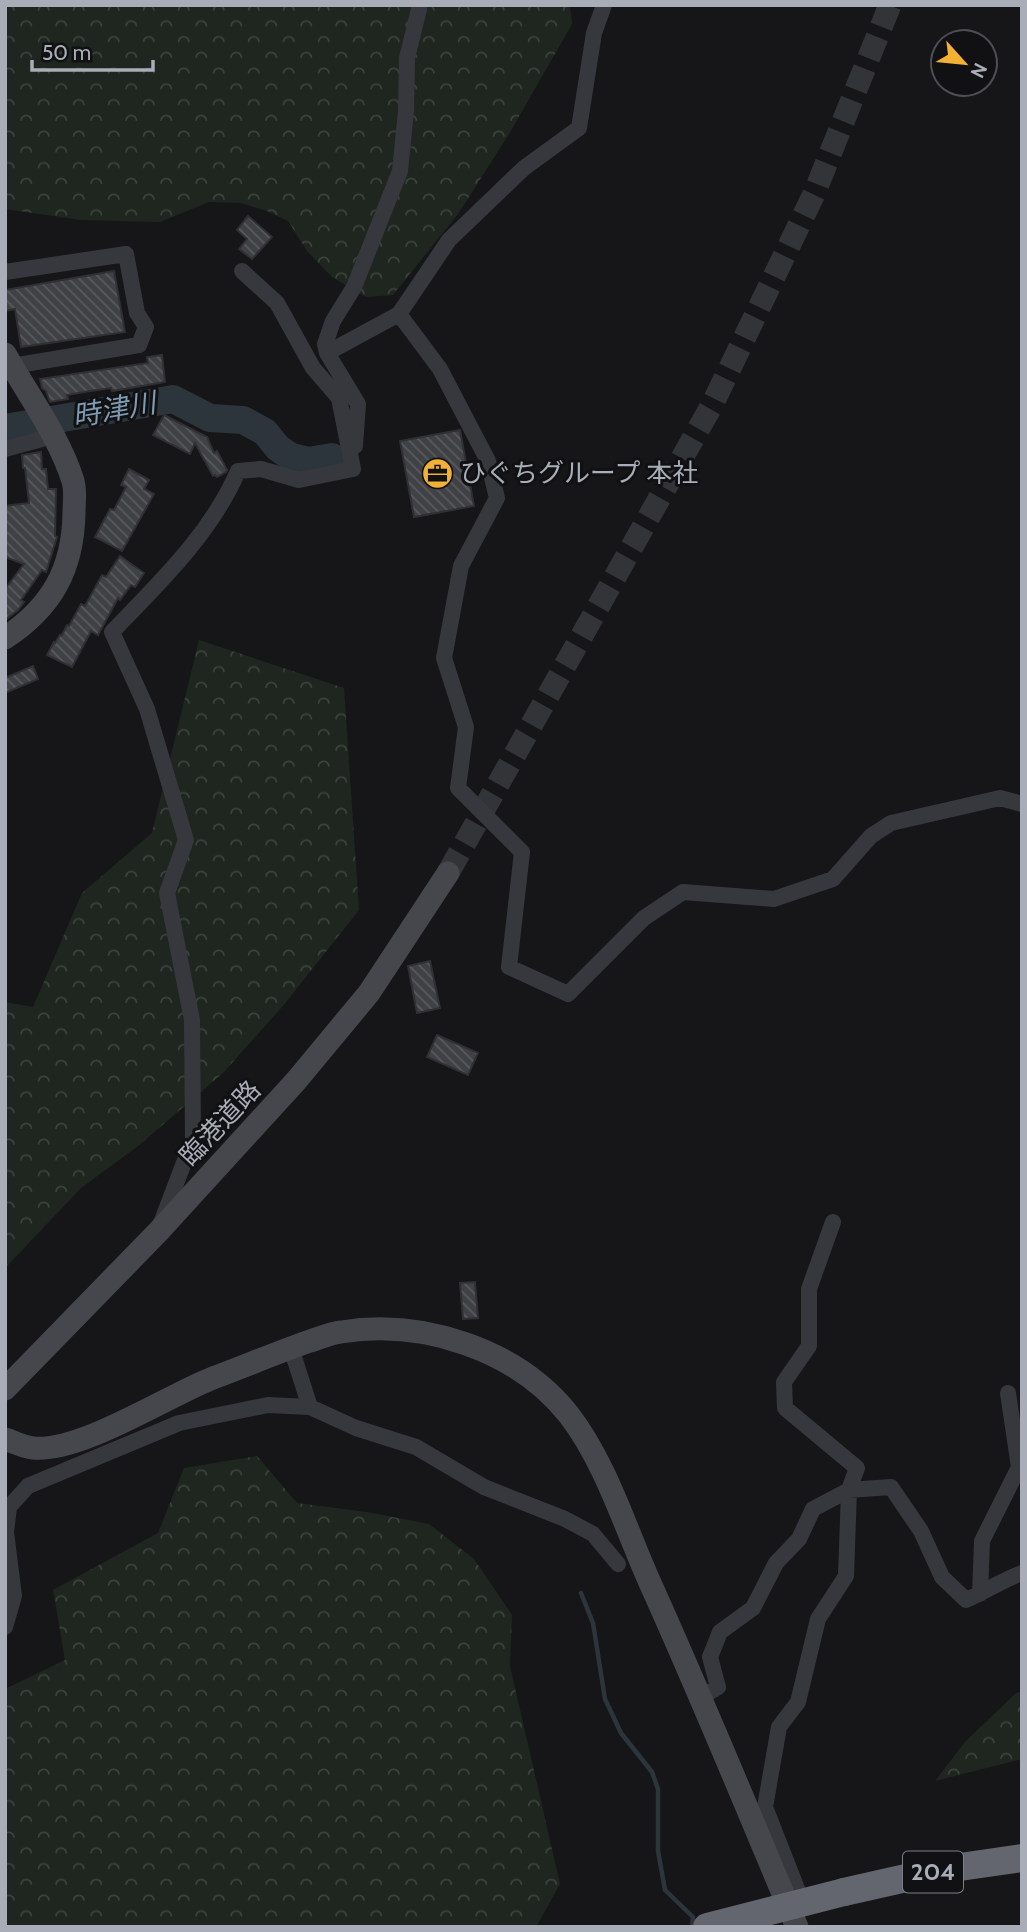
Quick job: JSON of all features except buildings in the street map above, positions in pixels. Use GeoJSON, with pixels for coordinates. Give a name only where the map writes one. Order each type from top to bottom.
{"type":"FeatureCollection","features":[{"type":"Feature","properties":{"kind":"highway","name":"204"},"geometry":{"type":"LineString","coordinates":[[706,1927],[946,1869],[1022,1858]]}},
{"type":"Feature","properties":{"kind":"street"},"geometry":{"type":"LineString","coordinates":[[327,353],[400,314],[449,240],[524,168],[579,128],[594,33],[604,5]]}},
{"type":"Feature","properties":{"kind":"street"},"geometry":{"type":"LineString","coordinates":[[353,469],[358,404],[327,353],[325,344],[333,321],[354,287],[400,171],[406,111],[407,58],[419,9]]}},
{"type":"Feature","properties":{"kind":"street"},"geometry":{"type":"LineString","coordinates":[[5,272],[126,254],[137,313],[146,327],[139,345],[9,360],[53,436],[74,484],[73,539],[60,581],[46,604],[23,626],[5,638]]}},
{"type":"Feature","properties":{"kind":"street"},"geometry":{"type":"LineString","coordinates":[[242,271],[277,303],[313,368],[339,398],[353,469]]}},
{"type":"Feature","properties":{"kind":"street"},"geometry":{"type":"LineString","coordinates":[[400,314],[440,369],[488,461],[497,498],[461,566],[444,658],[466,727],[458,788],[522,852],[509,967],[568,994],[644,918],[683,892],[774,899],[834,879],[871,836],[891,823],[1000,798],[1022,804]]}},
{"type":"Feature","properties":{"kind":"street"},"geometry":{"type":"LineString","coordinates":[[5,449],[53,436]]}},
{"type":"Feature","properties":{"kind":"street"},"geometry":{"type":"LineString","coordinates":[[158,1232],[193,1139],[192,1020],[167,893],[186,840],[147,709],[112,632],[184,556],[228,495],[238,471],[261,468],[299,480],[353,469]]}},
{"type":"Feature","properties":{"kind":"street","name":"臨港道路"},"geometry":{"type":"LineString","coordinates":[[5,1390],[158,1232],[296,1081],[369,993],[448,873]]}},
{"type":"Feature","properties":{"kind":"street"},"geometry":{"type":"LineString","coordinates":[[794,1919],[801,1899],[765,1807],[779,1727],[798,1702],[818,1619],[846,1576],[849,1490],[857,1468],[785,1408],[784,1382],[809,1346],[809,1289],[833,1222]]}},
{"type":"Feature","properties":{"kind":"street"},"geometry":{"type":"LineString","coordinates":[[5,1439],[33,1448],[65,1445],[105,1429],[198,1384],[338,1332],[374,1328],[417,1331],[450,1338],[513,1365],[542,1388],[568,1414],[596,1458],[701,1697],[794,1919]]}},
{"type":"Feature","properties":{"kind":"street"},"geometry":{"type":"LineString","coordinates":[[291,1348],[310,1407]]}},
{"type":"Feature","properties":{"kind":"street"},"geometry":{"type":"LineString","coordinates":[[980,1594],[982,1541],[1019,1466],[1008,1393]]}},
{"type":"Feature","properties":{"kind":"street"},"geometry":{"type":"LineString","coordinates":[[5,1627],[14,1597],[6,1532],[9,1507],[28,1486],[179,1423],[268,1405],[310,1407],[356,1428],[416,1447],[484,1488],[565,1519],[593,1534],[618,1564]]}},
{"type":"Feature","properties":{"kind":"street"},"geometry":{"type":"LineString","coordinates":[[701,1697],[718,1687],[710,1657],[720,1632],[753,1608],[776,1563],[799,1539],[813,1509],[849,1490],[891,1487],[921,1531],[942,1577],[965,1600],[1022,1573]]}},
{"type":"Feature","properties":{"kind":"green space"},"geometry":{"type":"Polygon","coordinates":[[[5,5],[570,5],[572,24],[509,134],[458,214],[393,295],[366,297],[332,277],[307,251],[288,221],[241,203],[209,202],[160,222],[81,220],[5,209],[5,5]]]}},
{"type":"Feature","properties":{"kind":"green space"},"geometry":{"type":"Polygon","coordinates":[[[199,640],[344,688],[359,910],[282,1007],[223,1073],[138,1146],[81,1188],[5,1268],[5,1002],[33,1007],[82,893],[152,833],[199,640]]]}},
{"type":"Feature","properties":{"kind":"green space"},"geometry":{"type":"Polygon","coordinates":[[[257,1456],[297,1503],[367,1512],[429,1524],[474,1559],[512,1615],[510,1666],[560,1884],[536,1927],[5,1927],[5,1689],[65,1660],[53,1590],[158,1533],[184,1468],[257,1456]]]}},
{"type":"Feature","properties":{"kind":"green space"},"geometry":{"type":"Polygon","coordinates":[[[1022,1691],[1022,1759],[935,1781],[965,1742],[1016,1693],[1022,1691]]]}},
{"type":"Feature","properties":{"kind":"waterway","name":"時津川"},"geometry":{"type":"LineString","coordinates":[[5,428],[173,399],[210,418],[243,420],[265,432],[278,448],[291,457],[308,461],[332,457]]}},
{"type":"Feature","properties":{"kind":"waterway"},"geometry":{"type":"LineString","coordinates":[[581,1593],[593,1623],[605,1699],[621,1733],[652,1772],[658,1789],[658,1851],[665,1890],[693,1917],[692,1927]]}},
{"type":"Feature","properties":{"kind":"tunnel"},"geometry":{"type":"LineString","coordinates":[[448,873],[712,405],[814,194],[890,5]]}},
{"type":"Feature","properties":{"kind":"place","name":"ひぐちグループ 本社"},"geometry":{"type":"Point","coordinates":[437,473]}}]}
